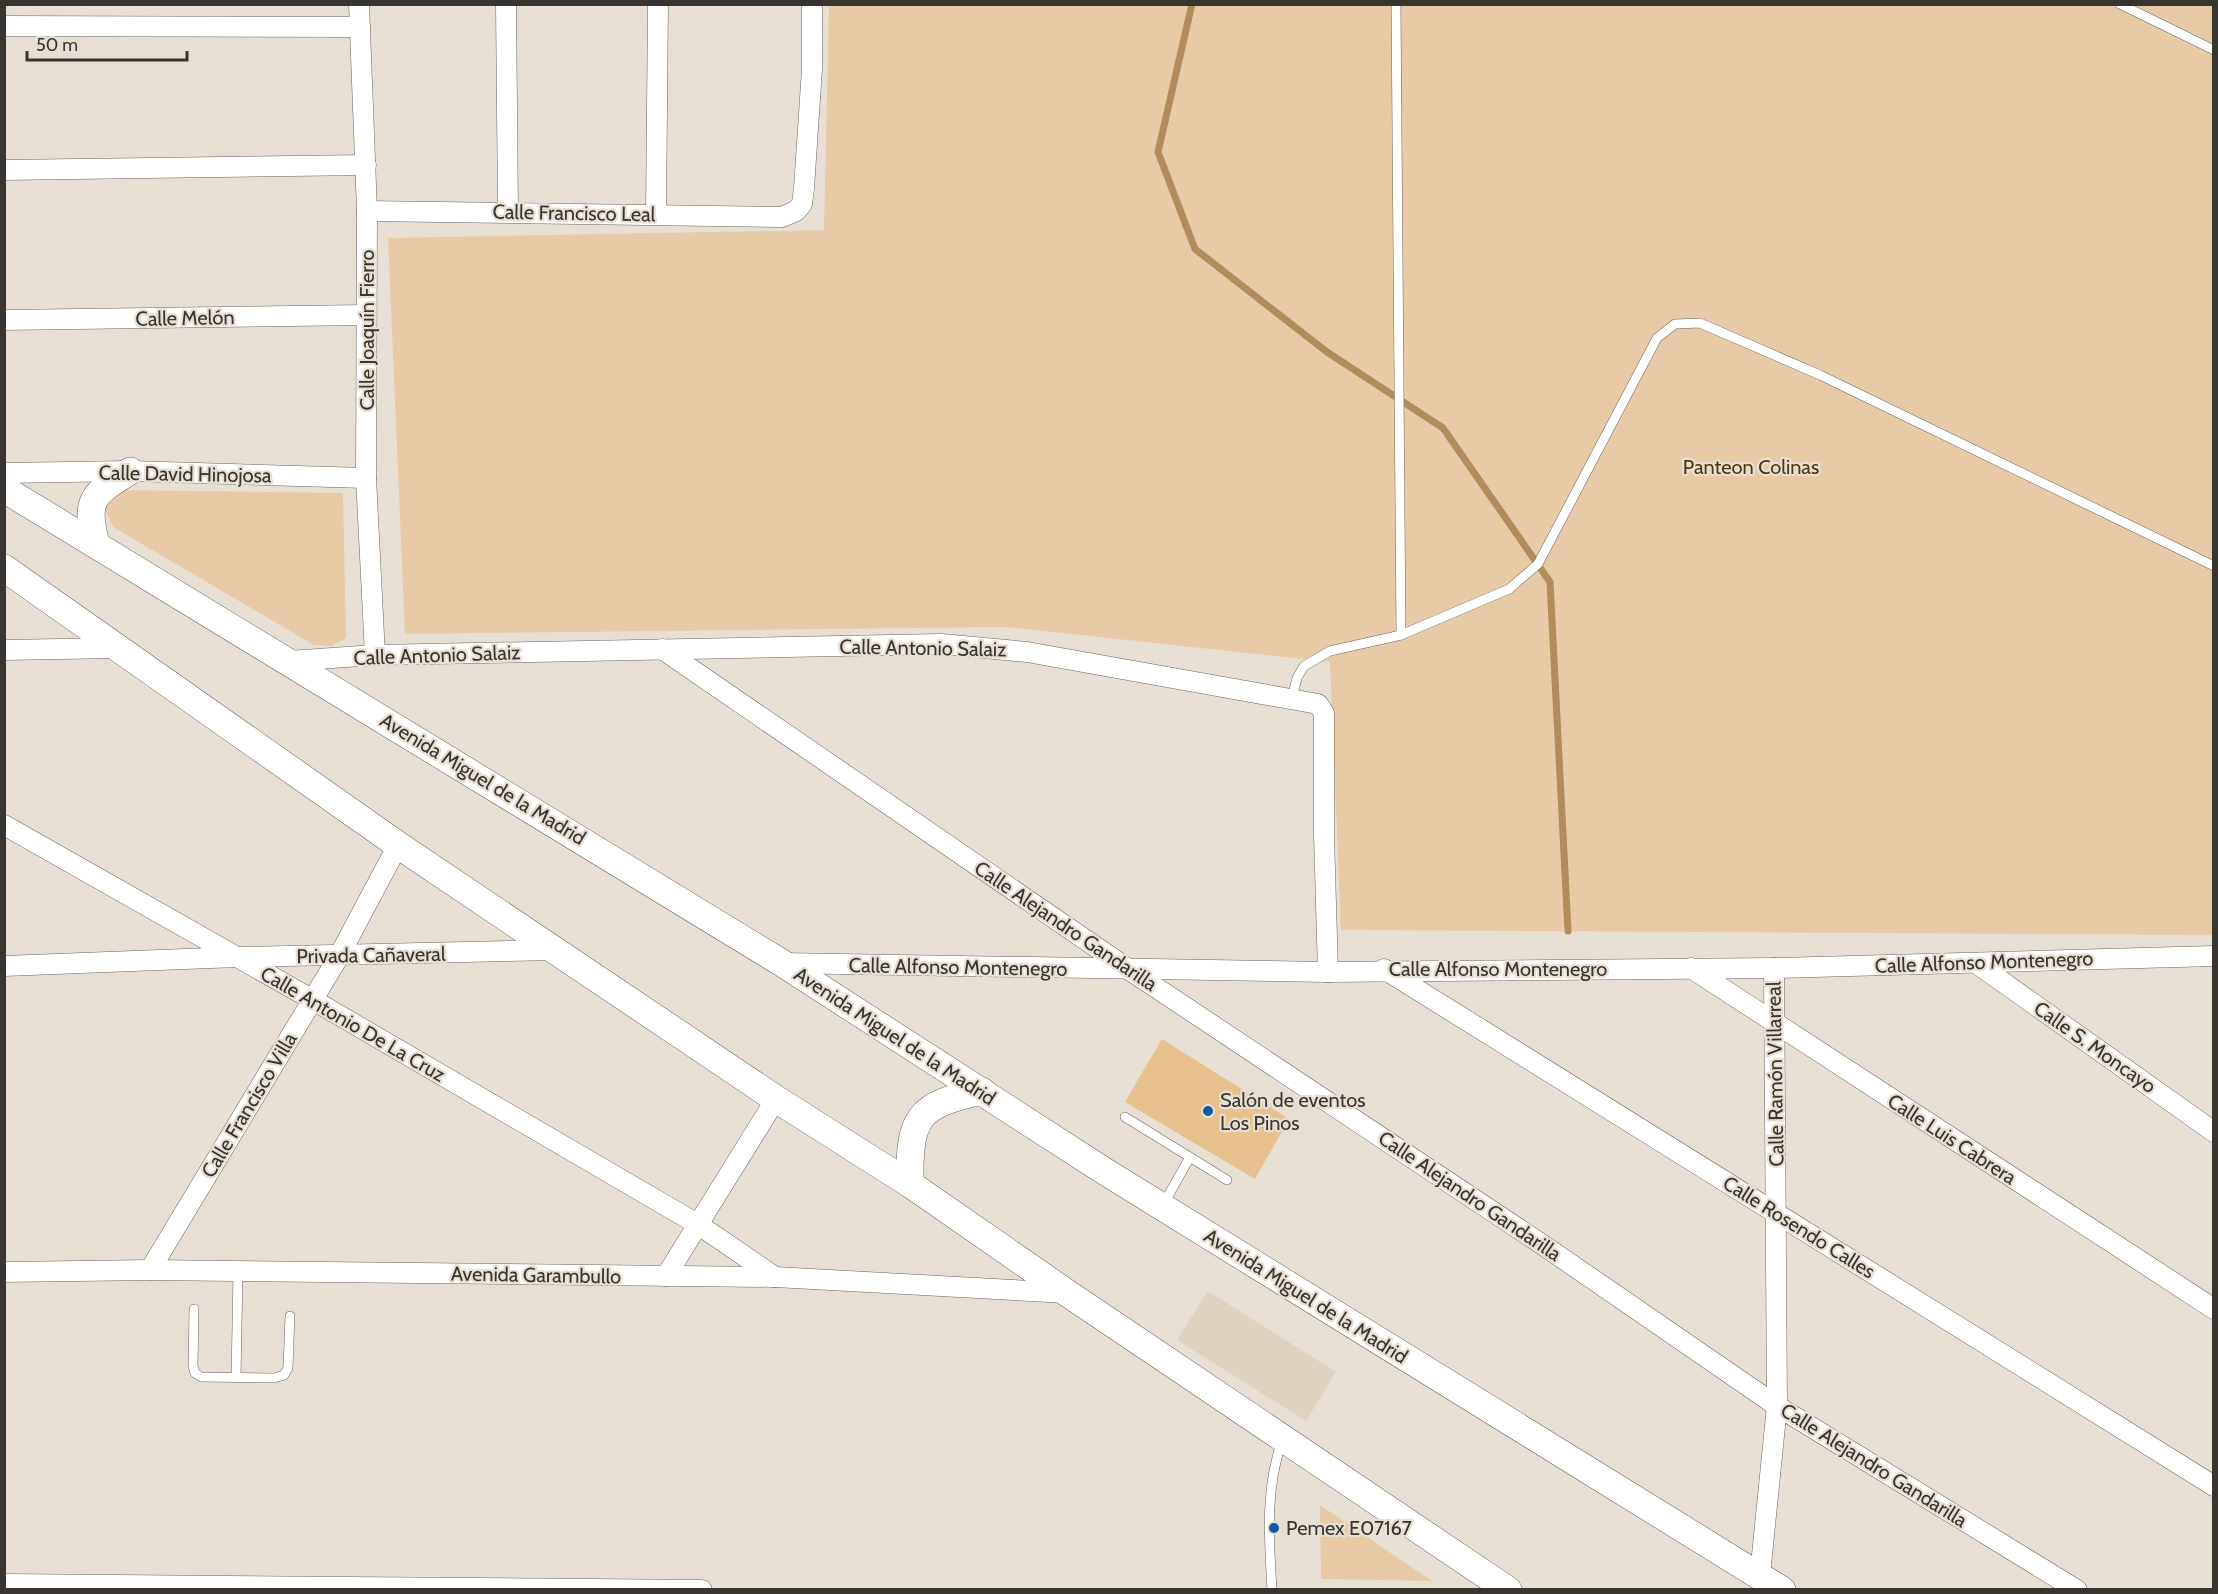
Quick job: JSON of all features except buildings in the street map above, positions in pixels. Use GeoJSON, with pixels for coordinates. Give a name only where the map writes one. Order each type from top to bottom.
{"type":"FeatureCollection","features":[{"type":"Feature","properties":{"kind":"main road"},"geometry":{"type":"LineString","coordinates":[[96,544],[90,519],[92,502],[100,490],[130,471]]}},
{"type":"Feature","properties":{"kind":"main road","name":"Avenida Miguel de la Madrid"},"geometry":{"type":"LineString","coordinates":[[4,489],[782,963],[1162,1207],[1771,1582]]}},
{"type":"Feature","properties":{"kind":"main road"},"geometry":{"type":"LineString","coordinates":[[4,568],[398,845],[776,1099],[910,1184],[1067,1293],[1508,1590]]}},
{"type":"Feature","properties":{"kind":"main road"},"geometry":{"type":"LineString","coordinates":[[910,1184],[911,1140],[926,1112],[945,1099],[982,1091]]}},
{"type":"Feature","properties":{"kind":"street","name":"Calle Joaquín Fierro"},"geometry":{"type":"LineString","coordinates":[[359,4],[367,211],[366,478],[375,655]]}},
{"type":"Feature","properties":{"kind":"street"},"geometry":{"type":"LineString","coordinates":[[506,4],[508,212]]}},
{"type":"Feature","properties":{"kind":"street"},"geometry":{"type":"LineString","coordinates":[[656,214],[657,4]]}},
{"type":"Feature","properties":{"kind":"street","name":"Calle Francisco Leal"},"geometry":{"type":"LineString","coordinates":[[367,211],[782,217],[796,211],[802,204],[804,188],[812,69],[812,4]]}},
{"type":"Feature","properties":{"kind":"street"},"geometry":{"type":"LineString","coordinates":[[4,26],[360,27]]}},
{"type":"Feature","properties":{"kind":"street"},"geometry":{"type":"LineString","coordinates":[[4,170],[366,165]]}},
{"type":"Feature","properties":{"kind":"street","name":"Calle Melón"},"geometry":{"type":"LineString","coordinates":[[4,320],[366,315]]}},
{"type":"Feature","properties":{"kind":"street","name":"Calle David Hinojosa"},"geometry":{"type":"LineString","coordinates":[[4,473],[130,471],[366,478]]}},
{"type":"Feature","properties":{"kind":"street","name":"Calle Antonio Salaiz"},"geometry":{"type":"LineString","coordinates":[[289,661],[375,655],[892,644],[986,646],[1094,662],[1317,704],[1324,712],[1324,836],[1328,972]]}},
{"type":"Feature","properties":{"kind":"street"},"geometry":{"type":"LineString","coordinates":[[4,650],[116,648]]}},
{"type":"Feature","properties":{"kind":"street","name":"Calle Alejandro Gandarilla"},"geometry":{"type":"LineString","coordinates":[[662,650],[1131,971],[1533,1238],[1777,1406],[2077,1590]]}},
{"type":"Feature","properties":{"kind":"street","name":"Calle Antonio De La Cruz"},"geometry":{"type":"LineString","coordinates":[[4,825],[313,1000],[699,1226],[775,1277]]}},
{"type":"Feature","properties":{"kind":"street","name":"Calle Francisco Villa"},"geometry":{"type":"LineString","coordinates":[[150,1270],[339,956],[398,845]]}},
{"type":"Feature","properties":{"kind":"street","name":"Privada Cañaveral"},"geometry":{"type":"LineString","coordinates":[[4,966],[237,957],[557,950]]}},
{"type":"Feature","properties":{"kind":"street","name":"Calle Alfonso Montenegro"},"geometry":{"type":"LineString","coordinates":[[782,963],[1131,971],[1328,972],[1384,969],[1774,968],[2214,956]]}},
{"type":"Feature","properties":{"kind":"street","name":"Calle S. Moncayo"},"geometry":{"type":"LineString","coordinates":[[1976,963],[2214,1132]]}},
{"type":"Feature","properties":{"kind":"street","name":"Calle Luis Cabrera"},"geometry":{"type":"LineString","coordinates":[[1691,968],[2214,1309]]}},
{"type":"Feature","properties":{"kind":"street","name":"Calle Ramón Villarreal"},"geometry":{"type":"LineString","coordinates":[[1771,1582],[1777,1406],[1774,968]]}},
{"type":"Feature","properties":{"kind":"street","name":"Calle Rosendo Calles"},"geometry":{"type":"LineString","coordinates":[[1384,969],[2214,1486]]}},
{"type":"Feature","properties":{"kind":"street"},"geometry":{"type":"LineString","coordinates":[[666,1276],[776,1099]]}},
{"type":"Feature","properties":{"kind":"street","name":"Avenida Garambullo"},"geometry":{"type":"LineString","coordinates":[[4,1272],[150,1270],[775,1277],[1067,1293]]}},
{"type":"Feature","properties":{"kind":"street"},"geometry":{"type":"LineString","coordinates":[[4,1584],[702,1590]]}},
{"type":"Feature","properties":{"kind":"lane"},"geometry":{"type":"LineString","coordinates":[[1396,4],[1401,635]]}},
{"type":"Feature","properties":{"kind":"lane"},"geometry":{"type":"LineString","coordinates":[[2120,4],[2214,50]]}},
{"type":"Feature","properties":{"kind":"lane"},"geometry":{"type":"LineString","coordinates":[[1292,698],[1297,678],[1304,666],[1330,651],[1401,635],[1509,589],[1538,564],[1657,338],[1675,324],[1700,323],[1820,375],[2214,566]]}},
{"type":"Feature","properties":{"kind":"lane"},"geometry":{"type":"LineString","coordinates":[[1125,1117],[1227,1180]]}},
{"type":"Feature","properties":{"kind":"lane"},"geometry":{"type":"LineString","coordinates":[[1162,1207],[1190,1157]]}},
{"type":"Feature","properties":{"kind":"lane"},"geometry":{"type":"LineString","coordinates":[[236,1378],[238,1271]]}},
{"type":"Feature","properties":{"kind":"lane"},"geometry":{"type":"LineString","coordinates":[[194,1309],[195,1373],[201,1377],[274,1378],[284,1375],[288,1368],[290,1316]]}},
{"type":"Feature","properties":{"kind":"lane"},"geometry":{"type":"LineString","coordinates":[[1272,1590],[1268,1523],[1272,1468],[1283,1438]]}},
{"type":"Feature","properties":{"kind":"shaded area"},"geometry":{"type":"Polygon","coordinates":[[[1208,1291],[1336,1372],[1306,1421],[1177,1340],[1208,1291]]]}},
{"type":"Feature","properties":{"kind":"green space","name":"Panteon Colinas"},"geometry":{"type":"Polygon","coordinates":[[[829,5],[2213,5],[2213,935],[1341,930],[1330,662],[1006,627],[405,634],[388,238],[824,230],[829,5]]]}},
{"type":"Feature","properties":{"kind":"green space"},"geometry":{"type":"Polygon","coordinates":[[[114,490],[343,493],[346,638],[331,646],[314,645],[113,527],[102,503],[114,490]]]}},
{"type":"Feature","properties":{"kind":"green space"},"geometry":{"type":"Polygon","coordinates":[[[1320,1505],[1432,1581],[1321,1579],[1320,1505]]]}},
{"type":"Feature","properties":{"kind":"waterway"},"geometry":{"type":"LineString","coordinates":[[1192,4],[1158,152],[1195,249],[1327,352],[1443,428],[1550,582],[1568,931]]}},
{"type":"Feature","properties":{"kind":"place","name":"Salón de eventos Los Pinos"},"geometry":{"type":"Point","coordinates":[1208,1111]}},
{"type":"Feature","properties":{"kind":"place","name":"Pemex E07167"},"geometry":{"type":"Point","coordinates":[1274,1528]}}]}
